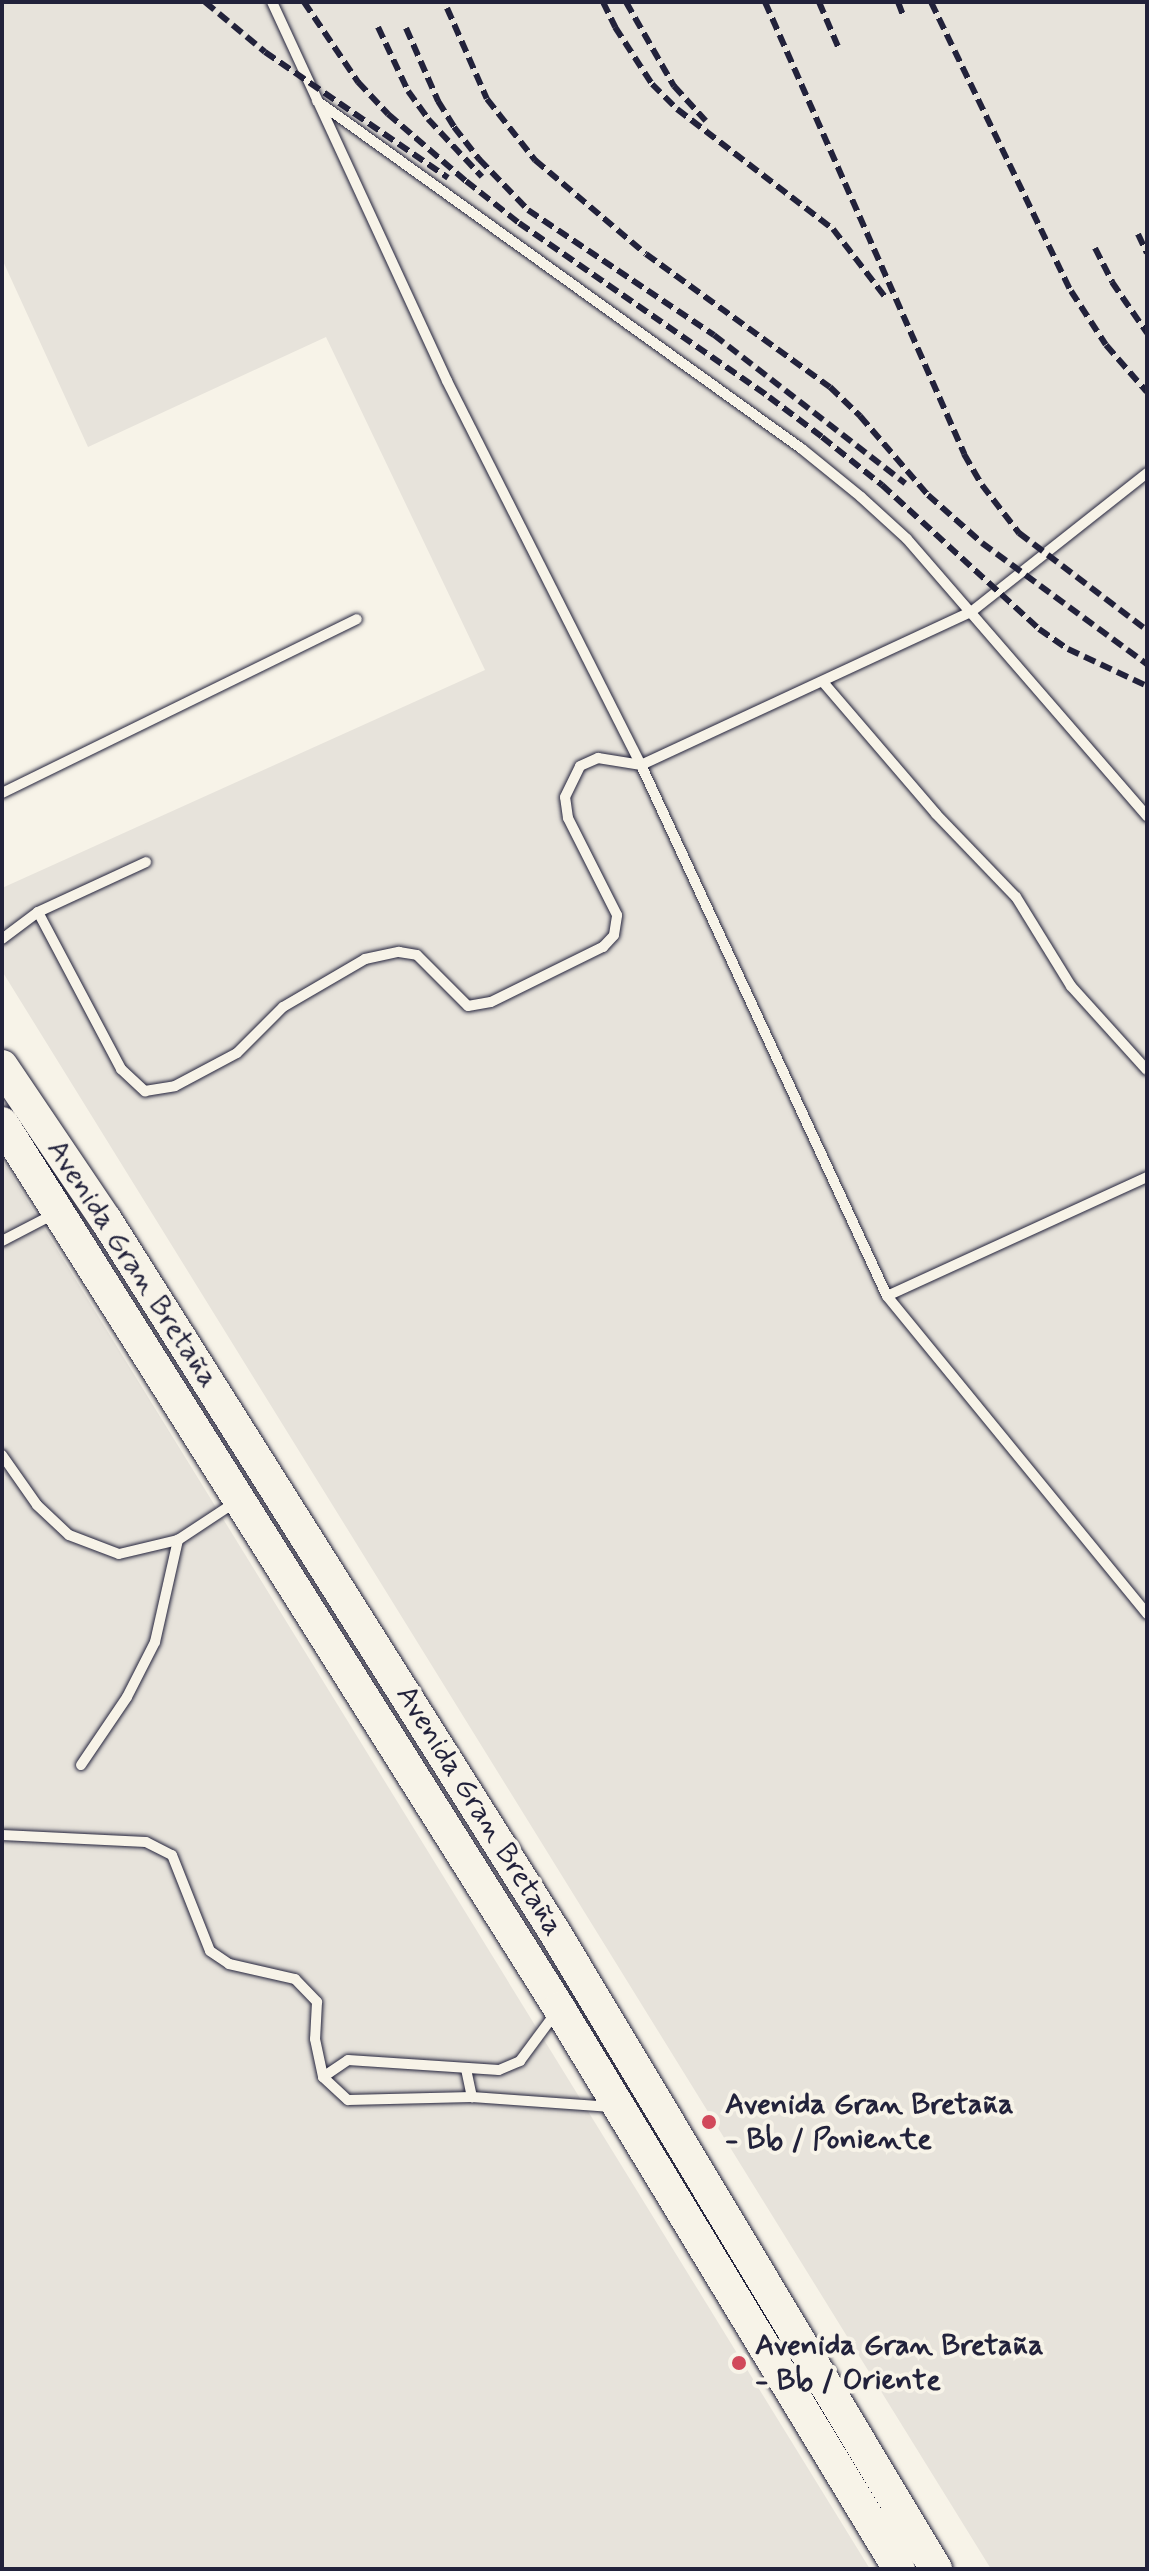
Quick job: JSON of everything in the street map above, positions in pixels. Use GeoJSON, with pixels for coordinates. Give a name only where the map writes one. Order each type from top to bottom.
{"type":"FeatureCollection","features":[{"type":"Feature","properties":{"kind":"main road","name":"Avenida Gran Bretaña"},"geometry":{"type":"LineString","coordinates":[[2,1066],[106,1220],[554,1931],[936,2569]]}},
{"type":"Feature","properties":{"kind":"main road","name":"Avenida Gran Bretaña"},"geometry":{"type":"LineString","coordinates":[[2,1123],[559,2008],[899,2569]]}},
{"type":"Feature","properties":{"kind":"lane"},"geometry":{"type":"LineString","coordinates":[[272,2],[447,381],[641,765],[887,1296],[1147,1614]]}},
{"type":"Feature","properties":{"kind":"lane"},"geometry":{"type":"LineString","coordinates":[[316,101],[802,449],[907,539],[1147,816]]}},
{"type":"Feature","properties":{"kind":"lane"},"geometry":{"type":"LineString","coordinates":[[38,912],[121,1069],[145,1091],[175,1086],[237,1053],[283,1007],[365,959],[399,952],[417,955],[468,1006],[491,1002],[603,947],[614,935],[617,915],[568,818],[565,797],[580,766],[598,758],[641,765],[971,612],[1147,473]]}},
{"type":"Feature","properties":{"kind":"lane"},"geometry":{"type":"LineString","coordinates":[[2,793],[357,619]]}},
{"type":"Feature","properties":{"kind":"lane"},"geometry":{"type":"LineString","coordinates":[[823,682],[936,814],[1016,897],[1071,986],[1147,1070]]}},
{"type":"Feature","properties":{"kind":"lane"},"geometry":{"type":"LineString","coordinates":[[2,939],[38,912],[146,862]]}},
{"type":"Feature","properties":{"kind":"lane"},"geometry":{"type":"LineString","coordinates":[[887,1296],[1147,1177]]}},
{"type":"Feature","properties":{"kind":"lane"},"geometry":{"type":"LineString","coordinates":[[2,1241],[57,1212]]}},
{"type":"Feature","properties":{"kind":"lane"},"geometry":{"type":"LineString","coordinates":[[2,1455],[37,1505],[69,1535],[119,1554],[178,1540],[238,1499]]}},
{"type":"Feature","properties":{"kind":"lane"},"geometry":{"type":"LineString","coordinates":[[81,1765],[127,1697],[155,1642],[178,1540]]}},
{"type":"Feature","properties":{"kind":"lane"},"geometry":{"type":"LineString","coordinates":[[2,1835],[146,1842],[172,1855],[210,1951],[229,1964],[295,1979],[317,2002],[315,2039],[323,2077],[348,2100],[472,2097],[620,2107]]}},
{"type":"Feature","properties":{"kind":"lane"},"geometry":{"type":"LineString","coordinates":[[323,2077],[348,2060],[499,2070],[520,2061],[559,2008]]}},
{"type":"Feature","properties":{"kind":"lane"},"geometry":{"type":"LineString","coordinates":[[466,2069],[472,2097]]}},
{"type":"Feature","properties":{"kind":"shaded area"},"geometry":{"type":"Polygon","coordinates":[[[2,2],[1147,2],[1147,2569],[991,2569],[2,971],[2,888],[485,670],[326,337],[88,447],[2,259],[2,2]]]}},
{"type":"Feature","properties":{"kind":"shaded area"},"geometry":{"type":"Polygon","coordinates":[[[2,1160],[870,2569],[2,2569],[2,1160]]]}},
{"type":"Feature","properties":{"kind":"railway"},"geometry":{"type":"LineString","coordinates":[[205,2],[265,52],[448,178]]}},
{"type":"Feature","properties":{"kind":"railway"},"geometry":{"type":"LineString","coordinates":[[304,2],[358,82],[388,114],[466,181],[519,223],[822,437],[882,485],[1039,629],[1068,649],[1147,686]]}},
{"type":"Feature","properties":{"kind":"railway"},"geometry":{"type":"LineString","coordinates":[[603,2],[615,27],[652,84],[677,109],[833,229],[886,298]]}},
{"type":"Feature","properties":{"kind":"railway"},"geometry":{"type":"LineString","coordinates":[[626,2],[674,86],[706,121]]}},
{"type":"Feature","properties":{"kind":"railway"},"geometry":{"type":"LineString","coordinates":[[765,2],[964,454],[982,485],[1019,533],[1147,630]]}},
{"type":"Feature","properties":{"kind":"railway"},"geometry":{"type":"LineString","coordinates":[[819,2],[839,49]]}},
{"type":"Feature","properties":{"kind":"railway"},"geometry":{"type":"LineString","coordinates":[[898,2],[904,18]]}},
{"type":"Feature","properties":{"kind":"railway"},"geometry":{"type":"LineString","coordinates":[[931,2],[1071,291],[1106,345],[1147,392]]}},
{"type":"Feature","properties":{"kind":"railway"},"geometry":{"type":"LineString","coordinates":[[447,8],[487,99],[535,160],[646,254],[830,387],[860,416],[928,495],[982,543],[1147,664]]}},
{"type":"Feature","properties":{"kind":"railway"},"geometry":{"type":"LineString","coordinates":[[378,27],[408,91],[428,119],[482,177]]}},
{"type":"Feature","properties":{"kind":"railway"},"geometry":{"type":"LineString","coordinates":[[406,28],[438,101],[454,127],[479,159],[528,210],[714,335],[905,483]]}},
{"type":"Feature","properties":{"kind":"railway"},"geometry":{"type":"LineString","coordinates":[[1138,234],[1147,253]]}},
{"type":"Feature","properties":{"kind":"railway"},"geometry":{"type":"LineString","coordinates":[[1095,248],[1112,282],[1147,333]]}},
{"type":"Feature","properties":{"kind":"place","name":"Avenida Gran Bretaña - Bb / Poniente"},"geometry":{"type":"Point","coordinates":[709,2122]}},
{"type":"Feature","properties":{"kind":"place","name":"Avenida Gran Bretaña - Bb / Oriente"},"geometry":{"type":"Point","coordinates":[739,2363]}}]}
